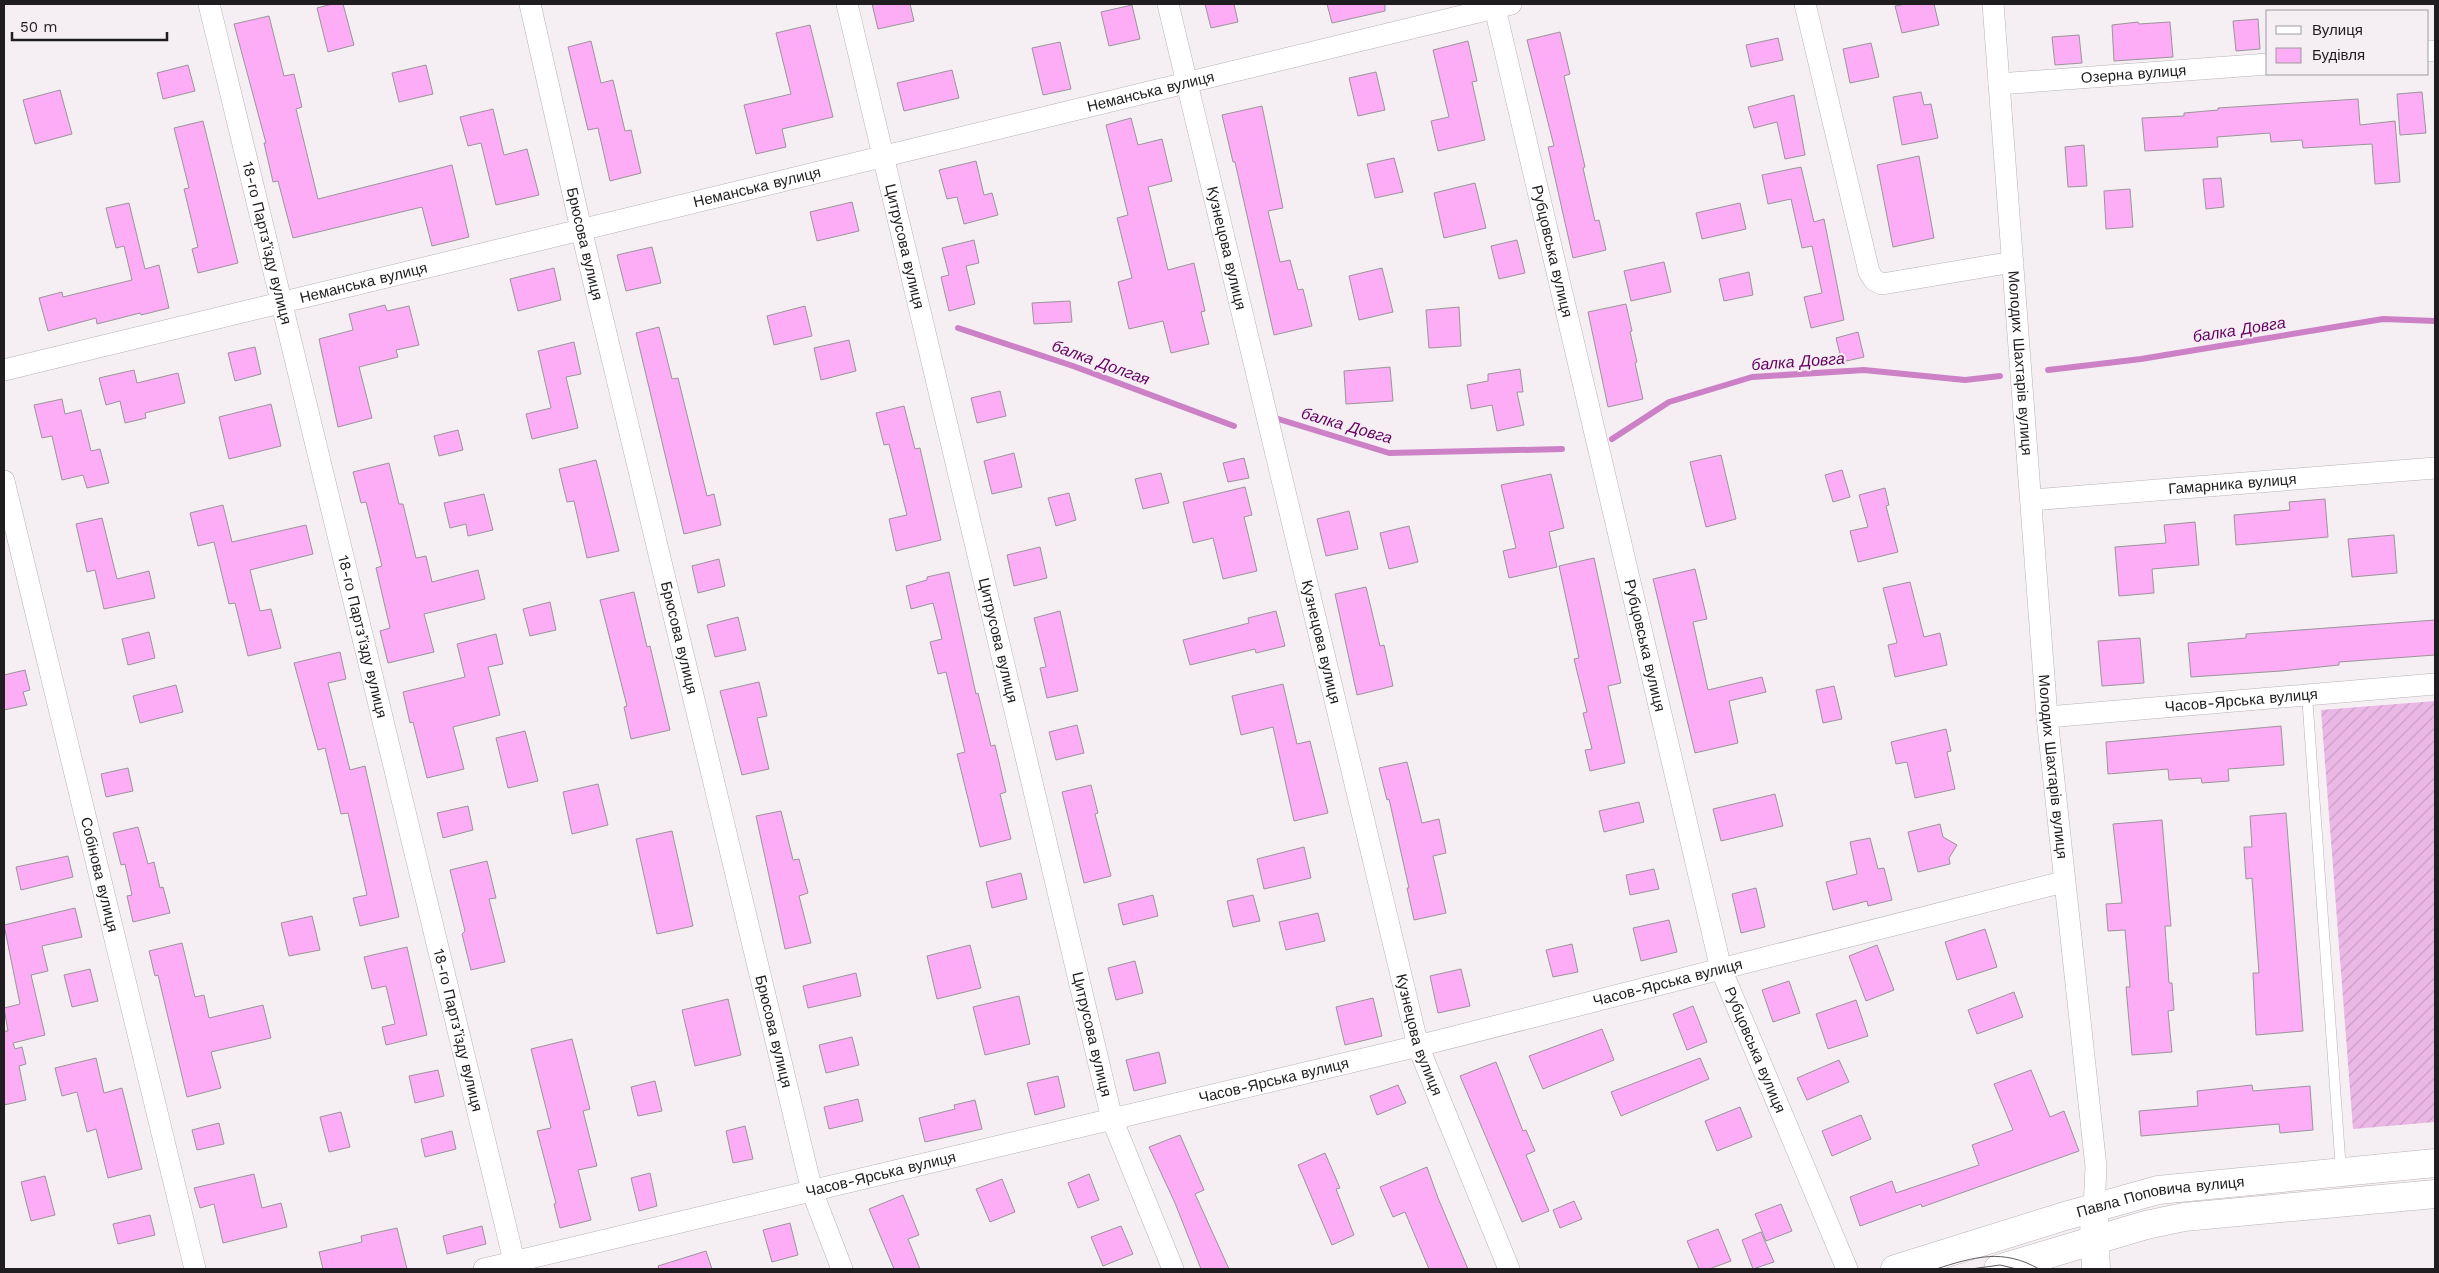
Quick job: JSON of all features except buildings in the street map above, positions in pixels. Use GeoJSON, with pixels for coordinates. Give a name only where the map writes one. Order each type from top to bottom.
{"type":"FeatureCollection","features":[{"type":"Feature","properties":{"kind":"main road","name":"Павла Поповича вулиця"},"geometry":{"type":"LineString","coordinates":[[1895,1269],[2038,1224],[2158,1190],[2435,1163]]}},
{"type":"Feature","properties":{"kind":"main road","name":"Павла Поповича вулиця"},"geometry":{"type":"LineString","coordinates":[[1998,1269],[2047,1263],[2093,1239],[2146,1224],[2184,1218],[2435,1194]]}},
{"type":"Feature","properties":{"kind":"main road","name":"Молодих Шахтарів вулиця"},"geometry":{"type":"LineString","coordinates":[[2094,1209],[2093,1239],[2096,1269]]}},
{"type":"Feature","properties":{"kind":"main road"},"geometry":{"type":"LineString","coordinates":[[2038,1224],[2047,1263]]}},
{"type":"Feature","properties":{"kind":"street","name":"18-го Партз’їзду вулиця"},"geometry":{"type":"LineString","coordinates":[[209,4],[515,1266]]}},
{"type":"Feature","properties":{"kind":"street","name":"Брюсова вулиця"},"geometry":{"type":"LineString","coordinates":[[530,4],[581,229],[812,1191],[842,1269]]}},
{"type":"Feature","properties":{"kind":"street","name":"Цитрусова вулиця"},"geometry":{"type":"LineString","coordinates":[[847,4],[1112,1119],[1173,1269]]}},
{"type":"Feature","properties":{"kind":"street","name":"Кузнецова вулиця"},"geometry":{"type":"LineString","coordinates":[[1168,4],[1418,1046],[1509,1269]]}},
{"type":"Feature","properties":{"kind":"street","name":"Молодих Шахтарів вулиця"},"geometry":{"type":"LineString","coordinates":[[1805,4],[1869,272],[1874,280],[1882,284],[2013,262]]}},
{"type":"Feature","properties":{"kind":"street","name":"Молодих Шахтарів вулиця"},"geometry":{"type":"LineString","coordinates":[[1993,4],[2047,718],[2096,1167],[2094,1209]]}},
{"type":"Feature","properties":{"kind":"street","name":"Неманська вулиця"},"geometry":{"type":"LineString","coordinates":[[4,370],[1500,5]]}},
{"type":"Feature","properties":{"kind":"street","name":"Рубцовська вулиця"},"geometry":{"type":"LineString","coordinates":[[1500,5],[1721,969],[1847,1269]]}},
{"type":"Feature","properties":{"kind":"street","name":"Озерна вулиця"},"geometry":{"type":"LineString","coordinates":[[2000,84],[2266,64]]}},
{"type":"Feature","properties":{"kind":"street","name":"Гамарника вулиця"},"geometry":{"type":"LineString","coordinates":[[2031,500],[2435,468]]}},
{"type":"Feature","properties":{"kind":"street","name":"Собінова вулиця"},"geometry":{"type":"LineString","coordinates":[[4,480],[195,1269]]}},
{"type":"Feature","properties":{"kind":"street","name":"Часов-Ярська вулиця"},"geometry":{"type":"LineString","coordinates":[[2047,718],[2435,684]]}},
{"type":"Feature","properties":{"kind":"street","name":"Часов-Ярська вулиця"},"geometry":{"type":"LineString","coordinates":[[484,1269],[515,1266],[812,1191],[1418,1046],[2064,882]]}},
{"type":"Feature","properties":{"kind":"lane"},"geometry":{"type":"LineString","coordinates":[[2307,695],[2341,1171]]}},
{"type":"Feature","properties":{"kind":"shaded area"},"geometry":{"type":"Polygon","coordinates":[[[2435,701],[2435,1122],[2353,1129],[2321,710],[2435,701]]]}},
{"type":"Feature","properties":{"kind":"waterway","name":"балка Довга"},"geometry":{"type":"LineString","coordinates":[[2048,370],[2141,359],[2383,319],[2435,321]]}},
{"type":"Feature","properties":{"kind":"waterway","name":"балка Долгая"},"geometry":{"type":"LineString","coordinates":[[958,328],[1073,366],[1234,426]]}},
{"type":"Feature","properties":{"kind":"waterway","name":"балка Довга"},"geometry":{"type":"LineString","coordinates":[[1612,439],[1669,402],[1752,377],[1864,370],[1965,380],[2000,376]]}},
{"type":"Feature","properties":{"kind":"waterway","name":"балка Довга"},"geometry":{"type":"LineString","coordinates":[[1275,418],[1389,453],[1562,449]]}},
{"type":"Feature","properties":{"kind":"tram line"},"geometry":{"type":"LineString","coordinates":[[1936,1269],[1963,1261],[1988,1257],[2013,1258],[2039,1269]]}},
{"type":"Feature","properties":{"kind":"tram line"},"geometry":{"type":"LineString","coordinates":[[1971,1269],[2000,1265],[2017,1269]]}}]}
